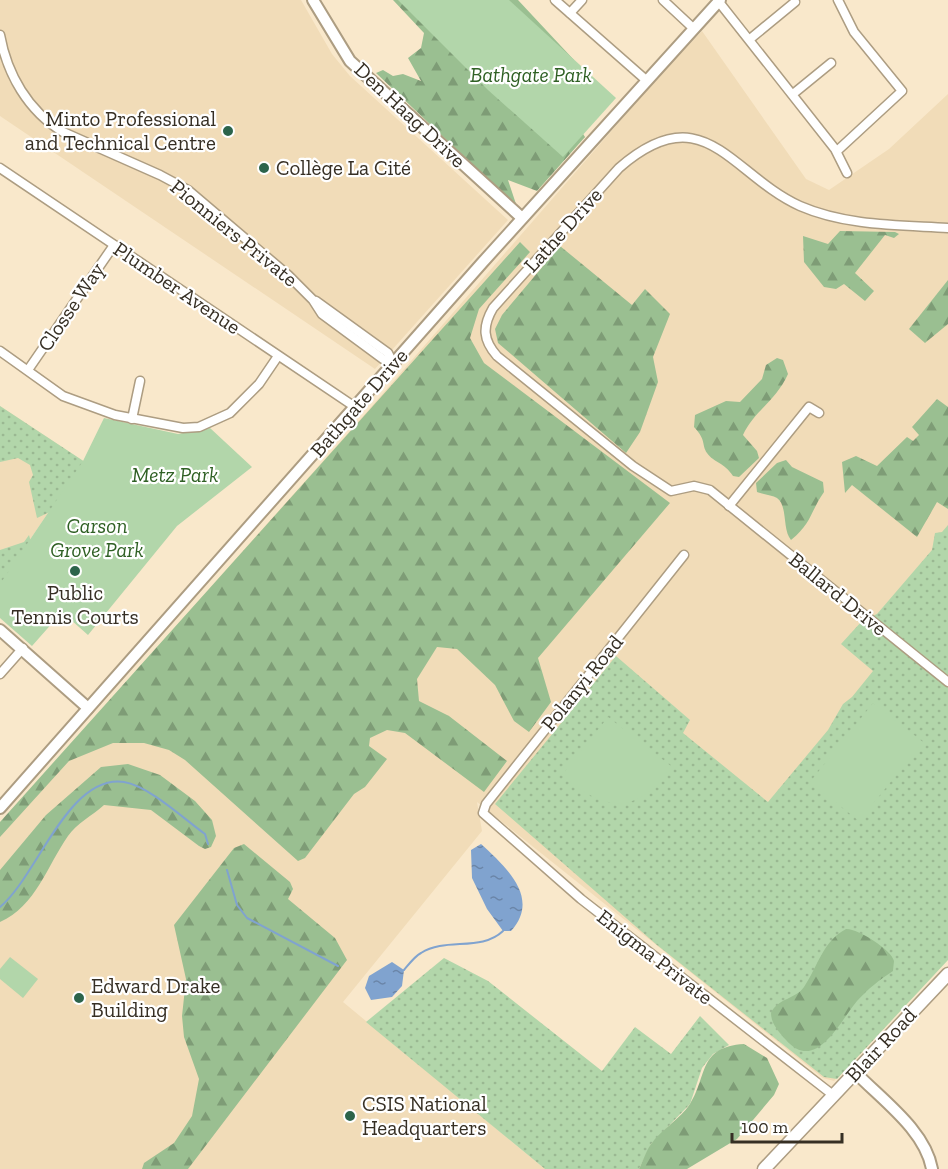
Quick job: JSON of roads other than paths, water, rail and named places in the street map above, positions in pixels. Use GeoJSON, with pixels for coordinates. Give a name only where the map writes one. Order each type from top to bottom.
{"type":"FeatureCollection","features":[{"type":"Feature","properties":{"kind":"main road","name":"Blair Road"},"geometry":{"type":"LineString","coordinates":[[764,1169],[948,974]]}},
{"type":"Feature","properties":{"kind":"street","name":"Den Haag Drive"},"geometry":{"type":"LineString","coordinates":[[313,0],[350,61],[522,218]]}},
{"type":"Feature","properties":{"kind":"street"},"geometry":{"type":"LineString","coordinates":[[555,0],[646,80]]}},
{"type":"Feature","properties":{"kind":"street"},"geometry":{"type":"LineString","coordinates":[[570,13],[582,0]]}},
{"type":"Feature","properties":{"kind":"street"},"geometry":{"type":"LineString","coordinates":[[663,0],[693,28]]}},
{"type":"Feature","properties":{"kind":"street"},"geometry":{"type":"LineString","coordinates":[[837,151],[902,91],[854,32],[838,0]]}},
{"type":"Feature","properties":{"kind":"street","name":"Bathgate Drive"},"geometry":{"type":"LineString","coordinates":[[0,808],[522,218],[720,1]]}},
{"type":"Feature","properties":{"kind":"street"},"geometry":{"type":"LineString","coordinates":[[720,1],[837,151],[847,173]]}},
{"type":"Feature","properties":{"kind":"street"},"geometry":{"type":"LineString","coordinates":[[750,39],[795,2]]}},
{"type":"Feature","properties":{"kind":"street","name":"Pionniers Private"},"geometry":{"type":"LineString","coordinates":[[0,35],[6,59],[21,90],[48,123],[68,135],[182,186],[288,275],[313,300],[322,314],[382,359],[393,363]]}},
{"type":"Feature","properties":{"kind":"street"},"geometry":{"type":"LineString","coordinates":[[793,94],[831,63]]}},
{"type":"Feature","properties":{"kind":"street","name":"Lathe Drive"},"geometry":{"type":"LineString","coordinates":[[729,506],[702,486],[671,491],[655,481],[498,356],[485,334],[485,325],[493,308],[620,168],[638,152],[653,144],[669,140],[704,141],[721,148],[787,199],[801,206],[851,222],[948,228]]}},
{"type":"Feature","properties":{"kind":"street","name":"Plumber Avenue"},"geometry":{"type":"LineString","coordinates":[[0,168],[355,407]]}},
{"type":"Feature","properties":{"kind":"street","name":"Closse Way"},"geometry":{"type":"LineString","coordinates":[[28,370],[114,245]]}},
{"type":"Feature","properties":{"kind":"street"},"geometry":{"type":"LineString","coordinates":[[0,351],[63,396],[132,419],[183,428],[199,427],[214,421],[243,402],[278,356]]}},
{"type":"Feature","properties":{"kind":"street"},"geometry":{"type":"LineString","coordinates":[[132,419],[140,381]]}},
{"type":"Feature","properties":{"kind":"street"},"geometry":{"type":"LineString","coordinates":[[729,506],[809,407],[819,413]]}},
{"type":"Feature","properties":{"kind":"street","name":"Ballard Drive"},"geometry":{"type":"LineString","coordinates":[[729,506],[948,682]]}},
{"type":"Feature","properties":{"kind":"street","name":"Polanyi Road"},"geometry":{"type":"LineString","coordinates":[[483,813],[486,804],[684,555]]}},
{"type":"Feature","properties":{"kind":"street"},"geometry":{"type":"LineString","coordinates":[[0,630],[88,708]]}},
{"type":"Feature","properties":{"kind":"street"},"geometry":{"type":"LineString","coordinates":[[0,674],[23,648]]}},
{"type":"Feature","properties":{"kind":"street","name":"Enigma Private"},"geometry":{"type":"LineString","coordinates":[[483,813],[581,899],[833,1095]]}},
{"type":"Feature","properties":{"kind":"street"},"geometry":{"type":"LineString","coordinates":[[855,1072],[919,1137],[928,1152],[932,1169]]}},
{"type":"Feature","properties":{"kind":"water"},"geometry":{"type":"Polygon","coordinates":[[[481,844],[509,873],[521,895],[522,907],[519,919],[511,931],[503,931],[487,909],[472,878],[471,850],[481,844]]]}},
{"type":"Feature","properties":{"kind":"water"},"geometry":{"type":"Polygon","coordinates":[[[392,962],[404,970],[402,986],[392,997],[371,1000],[365,988],[369,976],[392,962]]]}},
{"type":"Feature","properties":{"kind":"waterway"},"geometry":{"type":"LineString","coordinates":[[0,907],[14,893],[70,810],[86,794],[104,784],[124,782],[144,790],[205,834],[208,844]]}},
{"type":"Feature","properties":{"kind":"waterway"},"geometry":{"type":"LineString","coordinates":[[227,870],[237,905],[247,918],[338,966]]}},
{"type":"Feature","properties":{"kind":"waterway"},"geometry":{"type":"LineString","coordinates":[[404,970],[417,956],[431,948],[484,941],[503,931]]}},
{"type":"Feature","properties":{"kind":"place","name":"Minto Professional and Technical Centre"},"geometry":{"type":"Point","coordinates":[228,131]}},
{"type":"Feature","properties":{"kind":"place","name":"Collège La Cité"},"geometry":{"type":"Point","coordinates":[264,168]}},
{"type":"Feature","properties":{"kind":"place","name":"Public Tennis Courts"},"geometry":{"type":"Point","coordinates":[75,571]}},
{"type":"Feature","properties":{"kind":"place","name":"Edward Drake Building"},"geometry":{"type":"Point","coordinates":[79,998]}},
{"type":"Feature","properties":{"kind":"place","name":"CSIS National Headquarters"},"geometry":{"type":"Point","coordinates":[350,1116]}},
{"type":"Feature","properties":{"kind":"park label","name":"Bathgate Park"},"geometry":{"type":"Point","coordinates":[531,75]}},
{"type":"Feature","properties":{"kind":"park label","name":"Metz Park"},"geometry":{"type":"Point","coordinates":[175,475]}},
{"type":"Feature","properties":{"kind":"park label","name":"Carson Grove Park"},"geometry":{"type":"Point","coordinates":[97,538]}}]}
